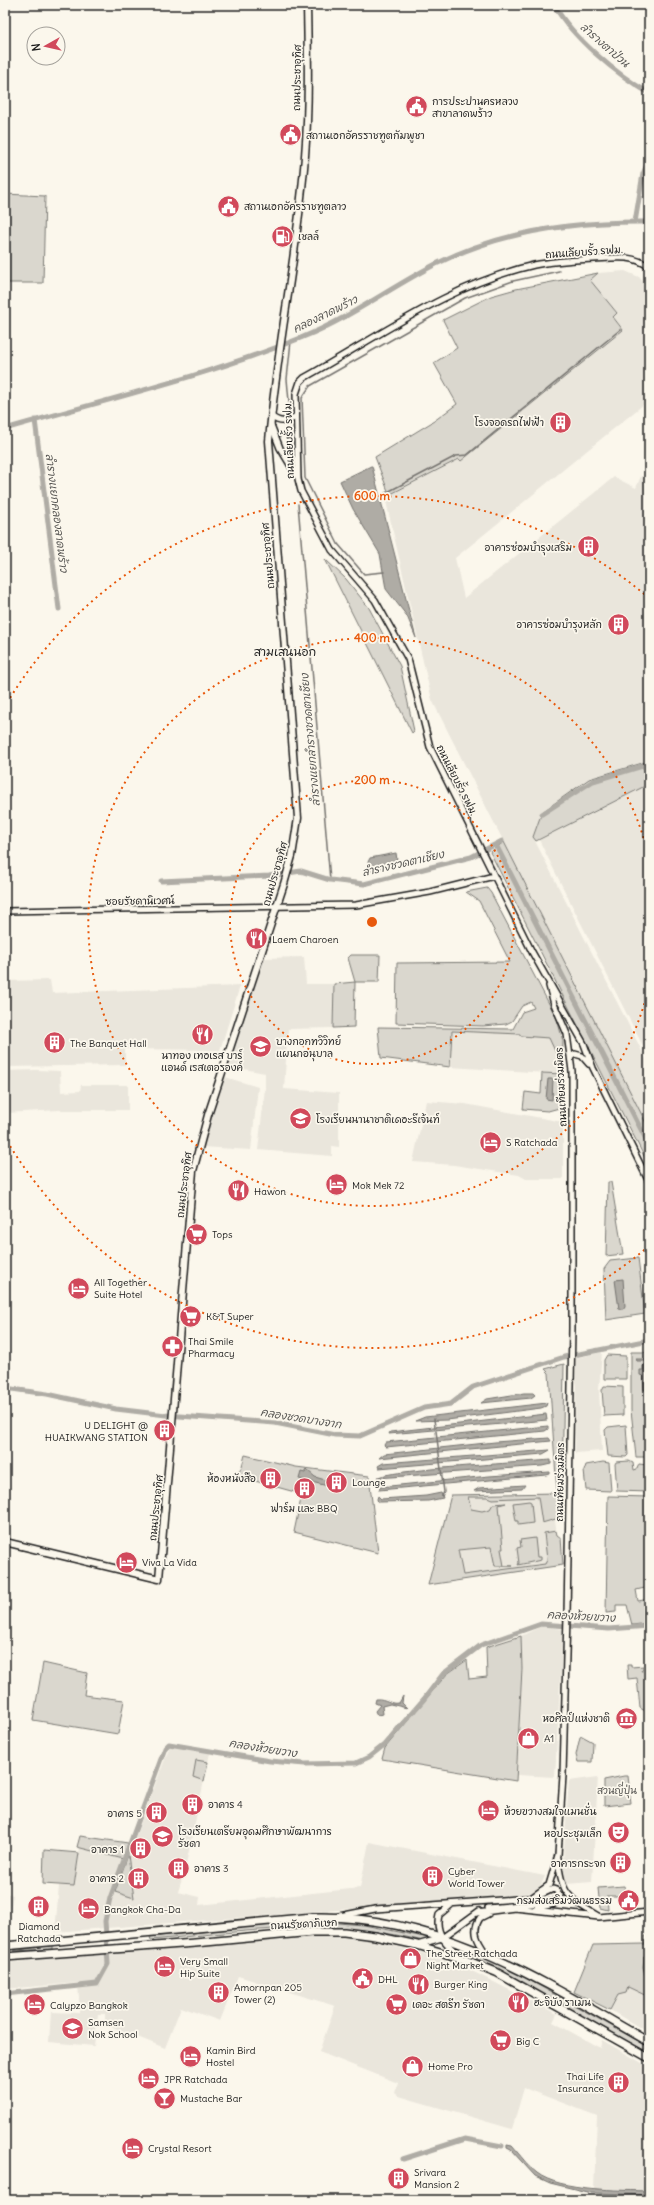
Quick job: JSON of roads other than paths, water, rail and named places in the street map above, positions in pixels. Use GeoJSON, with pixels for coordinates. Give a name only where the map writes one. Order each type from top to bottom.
{"type":"FeatureCollection","features":[{"type":"Feature","properties":{"kind":"main road","name":"ถนนประชาอุทิศ"},"geometry":{"type":"LineString","coordinates":[[5,1542],[159,1579],[174,1420],[195,1164],[208,1115],[284,884],[292,856],[298,818],[270,455],[271,416],[287,308],[305,156],[308,5]]}},
{"type":"Feature","properties":{"kind":"main road","name":"ถนนรัชดาภิเษก"},"geometry":{"type":"LineString","coordinates":[[5,1946],[313,1917],[336,1916],[378,1922],[442,1938],[486,1953],[529,1974],[649,2042]]}},
{"type":"Feature","properties":{"kind":"main road","name":"ถนนรัชดาภิเษก"},"geometry":{"type":"LineString","coordinates":[[5,1957],[330,1932],[376,1936],[417,1945],[463,1959],[496,1972],[649,2058]]}},
{"type":"Feature","properties":{"kind":"street","name":"ถนนเลียบรั้ว รฟม."},"geometry":{"type":"LineString","coordinates":[[494,876],[489,863],[430,747],[408,660],[375,600],[332,550],[313,517],[301,491],[298,479],[296,394],[300,382],[304,378],[458,291],[519,269],[571,260],[628,258],[643,262],[649,268]]}},
{"type":"Feature","properties":{"kind":"street"},"geometry":{"type":"LineString","coordinates":[[271,416],[275,420],[283,422],[290,421],[296,416]]}},
{"type":"Feature","properties":{"kind":"street"},"geometry":{"type":"LineString","coordinates":[[271,424],[280,448],[298,479]]}},
{"type":"Feature","properties":{"kind":"street"},"geometry":{"type":"LineString","coordinates":[[276,907],[368,904],[430,892],[494,876]]}},
{"type":"Feature","properties":{"kind":"street","name":"ถนนเทียมร่วมมิตร"},"geometry":{"type":"LineString","coordinates":[[494,876],[548,980],[584,1044],[593,1068],[649,1182]]}},
{"type":"Feature","properties":{"kind":"street","name":"ซอยรัชดานิเวศน์"},"geometry":{"type":"LineString","coordinates":[[5,911],[276,907]]}},
{"type":"Feature","properties":{"kind":"street","name":"ถนนเทียมร่วมมิตร"},"geometry":{"type":"LineString","coordinates":[[336,1916],[374,1909],[531,1898],[549,1885],[558,1855],[563,1775],[567,1632],[572,1358],[573,1110],[571,1057],[568,1034],[554,1004],[548,980]]}},
{"type":"Feature","properties":{"kind":"street"},"geometry":{"type":"LineString","coordinates":[[571,1057],[576,1054],[582,1056],[593,1068]]}},
{"type":"Feature","properties":{"kind":"street"},"geometry":{"type":"LineString","coordinates":[[558,1855],[560,1879],[563,1888],[578,1904],[598,1917]]}},
{"type":"Feature","properties":{"kind":"street"},"geometry":{"type":"LineString","coordinates":[[531,1898],[553,1889],[560,1895]]}},
{"type":"Feature","properties":{"kind":"street"},"geometry":{"type":"LineString","coordinates":[[531,1909],[554,1904],[558,1902],[560,1895]]}},
{"type":"Feature","properties":{"kind":"street"},"geometry":{"type":"LineString","coordinates":[[417,1945],[442,1938],[484,1908],[552,1902],[560,1895]]}},
{"type":"Feature","properties":{"kind":"street"},"geometry":{"type":"LineString","coordinates":[[452,1903],[439,1916],[438,1928],[442,1938],[463,1959]]}},
{"type":"Feature","properties":{"kind":"street"},"geometry":{"type":"LineString","coordinates":[[478,1913],[502,1909],[531,1909],[598,1917],[649,1912]]}},
{"type":"Feature","properties":{"kind":"street"},"geometry":{"type":"LineString","coordinates":[[486,1953],[475,1935],[476,1923],[484,1914],[502,1909]]}},
{"type":"Feature","properties":{"kind":"waterway","name":"ลำรางตาป่วน"},"geometry":{"type":"LineString","coordinates":[[554,5],[572,30],[596,54],[609,66],[649,93]]}},
{"type":"Feature","properties":{"kind":"waterway"},"geometry":{"type":"LineString","coordinates":[[635,222],[643,174],[649,160]]}},
{"type":"Feature","properties":{"kind":"waterway","name":"คลองลาดพร้าว"},"geometry":{"type":"LineString","coordinates":[[5,429],[193,376],[267,351],[303,337],[337,321],[436,264],[486,243],[540,230],[567,226],[622,222],[649,222]]}},
{"type":"Feature","properties":{"kind":"waterway"},"geometry":{"type":"LineString","coordinates":[[384,572],[364,574],[338,544],[305,478],[302,398],[310,386],[465,298],[513,281],[559,271]]}},
{"type":"Feature","properties":{"kind":"waterway"},"geometry":{"type":"LineString","coordinates":[[380,496],[456,456],[467,455],[621,329]]}},
{"type":"Feature","properties":{"kind":"waterway","name":"ลำรางแยกลำรางชวดตาเชียง"},"geometry":{"type":"LineString","coordinates":[[290,413],[287,379],[291,341]]}},
{"type":"Feature","properties":{"kind":"waterway","name":"ลำรางแยกคลองลาดพร้าว"},"geometry":{"type":"LineString","coordinates":[[35,420],[59,609]]}},
{"type":"Feature","properties":{"kind":"waterway","name":"ลำรางแยกลำรางชวดตาเชียง"},"geometry":{"type":"LineString","coordinates":[[298,504],[330,880]]}},
{"type":"Feature","properties":{"kind":"waterway","name":"ลำรางชวดตาเชียง"},"geometry":{"type":"LineString","coordinates":[[542,814],[593,781],[649,764]]}},
{"type":"Feature","properties":{"kind":"waterway","name":"ลำรางชวดตาเชียง"},"geometry":{"type":"LineString","coordinates":[[161,881],[269,876],[301,871],[330,880],[364,884],[471,857],[502,841]]}},
{"type":"Feature","properties":{"kind":"waterway"},"geometry":{"type":"LineString","coordinates":[[496,845],[649,1145]]}},
{"type":"Feature","properties":{"kind":"waterway","name":"คลองชวดบางจาก"},"geometry":{"type":"LineString","coordinates":[[5,1388],[47,1394],[116,1409],[166,1415],[275,1423],[335,1435],[360,1436],[424,1408],[451,1404],[473,1387],[564,1357],[649,1340]]}},
{"type":"Feature","properties":{"kind":"waterway"},"geometry":{"type":"LineString","coordinates":[[434,1419],[435,1427]]}},
{"type":"Feature","properties":{"kind":"waterway"},"geometry":{"type":"LineString","coordinates":[[436,1431],[444,1492],[442,1496]]}},
{"type":"Feature","properties":{"kind":"waterway","name":"คลองห้วยขวาง"},"geometry":{"type":"LineString","coordinates":[[5,1994],[97,1984],[108,1964],[105,1921],[110,1898],[165,1748],[169,1744],[270,1761],[305,1764],[356,1763],[369,1757],[384,1745],[424,1699],[443,1674],[481,1645],[541,1624],[609,1629],[649,1626]]}},
{"type":"Feature","properties":{"kind":"waterway"},"geometry":{"type":"LineString","coordinates":[[403,2159],[465,2139],[502,2146]]}},
{"type":"Feature","properties":{"kind":"place","name":"การประปานครหลวง สาขาลาดพร้าว"},"geometry":{"type":"Point","coordinates":[416,107]}},
{"type":"Feature","properties":{"kind":"place","name":"สถานเอกอัครราชทูตกัมพูชา"},"geometry":{"type":"Point","coordinates":[290,135]}},
{"type":"Feature","properties":{"kind":"place","name":"สถานเอกอัครราชทูตลาว"},"geometry":{"type":"Point","coordinates":[229,206]}},
{"type":"Feature","properties":{"kind":"place","name":"เชลล์"},"geometry":{"type":"Point","coordinates":[283,236]}},
{"type":"Feature","properties":{"kind":"place","name":"โรงจอดรถไฟฟ้า"},"geometry":{"type":"Point","coordinates":[560,422]}},
{"type":"Feature","properties":{"kind":"place","name":"อาคารซ่อมบำรุงเสริม"},"geometry":{"type":"Point","coordinates":[588,547]}},
{"type":"Feature","properties":{"kind":"place","name":"อาคารซ่อมบำรุงหลัก"},"geometry":{"type":"Point","coordinates":[618,624]}},
{"type":"Feature","properties":{"kind":"place","name":"Laem Charoen"},"geometry":{"type":"Point","coordinates":[256,939]}},
{"type":"Feature","properties":{"kind":"place","name":"นาทอง เทอเรส บาร์ แอนด์ เรสเตอรองค์"},"geometry":{"type":"Point","coordinates":[202,1035]}},
{"type":"Feature","properties":{"kind":"place","name":"The Banquet Hall"},"geometry":{"type":"Point","coordinates":[55,1043]}},
{"type":"Feature","properties":{"kind":"place","name":"บางกอกทวิวิทย์ แผนกอนุบาล"},"geometry":{"type":"Point","coordinates":[261,1047]}},
{"type":"Feature","properties":{"kind":"place","name":"โรงเรียนนานาชาติเดอะรีเจ้นท์"},"geometry":{"type":"Point","coordinates":[300,1119]}},
{"type":"Feature","properties":{"kind":"place","name":"S Ratchada"},"geometry":{"type":"Point","coordinates":[490,1142]}},
{"type":"Feature","properties":{"kind":"place","name":"Mok Mek 72"},"geometry":{"type":"Point","coordinates":[336,1185]}},
{"type":"Feature","properties":{"kind":"place","name":"Hawon"},"geometry":{"type":"Point","coordinates":[239,1191]}},
{"type":"Feature","properties":{"kind":"place","name":"Tops"},"geometry":{"type":"Point","coordinates":[196,1234]}},
{"type":"Feature","properties":{"kind":"place","name":"All Together Suite Hotel"},"geometry":{"type":"Point","coordinates":[78,1288]}},
{"type":"Feature","properties":{"kind":"place","name":"K&T Super"},"geometry":{"type":"Point","coordinates":[190,1316]}},
{"type":"Feature","properties":{"kind":"place","name":"Thai Smile Pharmacy"},"geometry":{"type":"Point","coordinates":[172,1347]}},
{"type":"Feature","properties":{"kind":"place","name":"U DELIGHT @ HUAIKWANG STATION"},"geometry":{"type":"Point","coordinates":[164,1431]}},
{"type":"Feature","properties":{"kind":"place","name":"ห้องหนังสือ"},"geometry":{"type":"Point","coordinates":[271,1478]}},
{"type":"Feature","properties":{"kind":"place","name":"Lounge"},"geometry":{"type":"Point","coordinates":[337,1482]}},
{"type":"Feature","properties":{"kind":"place","name":"ฟาร์ม และ BBQ"},"geometry":{"type":"Point","coordinates":[304,1488]}},
{"type":"Feature","properties":{"kind":"place","name":"Viva La Vida"},"geometry":{"type":"Point","coordinates":[126,1562]}},
{"type":"Feature","properties":{"kind":"place","name":"หอศิลป์แห่งชาติ"},"geometry":{"type":"Point","coordinates":[626,1718]}},
{"type":"Feature","properties":{"kind":"place","name":"A1"},"geometry":{"type":"Point","coordinates":[528,1738]}},
{"type":"Feature","properties":{"kind":"place","name":"อาคาร 4"},"geometry":{"type":"Point","coordinates":[193,1804]}},
{"type":"Feature","properties":{"kind":"place","name":"ห้วยขวางสมใจแมนชั่น"},"geometry":{"type":"Point","coordinates":[489,1811]}},
{"type":"Feature","properties":{"kind":"place","name":"อาคาร 5"},"geometry":{"type":"Point","coordinates":[157,1813]}},
{"type":"Feature","properties":{"kind":"place","name":"หอประชุมเล็ก"},"geometry":{"type":"Point","coordinates":[618,1833]}},
{"type":"Feature","properties":{"kind":"place","name":"โรงเรียนเตรียมอุดมศึกษาพัฒนาการ รัชดา"},"geometry":{"type":"Point","coordinates":[163,1837]}},
{"type":"Feature","properties":{"kind":"place","name":"อาคาร 1"},"geometry":{"type":"Point","coordinates":[140,1849]}},
{"type":"Feature","properties":{"kind":"place","name":"อาคารกระจก"},"geometry":{"type":"Point","coordinates":[621,1863]}},
{"type":"Feature","properties":{"kind":"place","name":"อาคาร 3"},"geometry":{"type":"Point","coordinates":[178,1868]}},
{"type":"Feature","properties":{"kind":"place","name":"Cyber World Tower"},"geometry":{"type":"Point","coordinates":[433,1877]}},
{"type":"Feature","properties":{"kind":"place","name":"อาคาร 2"},"geometry":{"type":"Point","coordinates":[139,1878]}},
{"type":"Feature","properties":{"kind":"place","name":"กรมส่งเสริมวัฒนธรรม"},"geometry":{"type":"Point","coordinates":[628,1900]}},
{"type":"Feature","properties":{"kind":"place","name":"Diamond Ratchada"},"geometry":{"type":"Point","coordinates":[39,1906]}},
{"type":"Feature","properties":{"kind":"place","name":"Bangkok Cha-Da"},"geometry":{"type":"Point","coordinates":[88,1909]}},
{"type":"Feature","properties":{"kind":"place","name":"The Street Ratchada Night Market"},"geometry":{"type":"Point","coordinates":[411,1959]}},
{"type":"Feature","properties":{"kind":"place","name":"Very Small Hip Suite"},"geometry":{"type":"Point","coordinates":[165,1967]}},
{"type":"Feature","properties":{"kind":"place","name":"DHL"},"geometry":{"type":"Point","coordinates":[362,1979]}},
{"type":"Feature","properties":{"kind":"place","name":"Burger King"},"geometry":{"type":"Point","coordinates":[418,1984]}},
{"type":"Feature","properties":{"kind":"place","name":"Amornpan 205 Tower (2)"},"geometry":{"type":"Point","coordinates":[218,1993]}},
{"type":"Feature","properties":{"kind":"place","name":"ฮะจิบัง ราเมน"},"geometry":{"type":"Point","coordinates":[518,2002]}},
{"type":"Feature","properties":{"kind":"place","name":"เดอะ สตรีท รัชดา"},"geometry":{"type":"Point","coordinates":[396,2004]}},
{"type":"Feature","properties":{"kind":"place","name":"Calypzo Bangkok"},"geometry":{"type":"Point","coordinates":[35,2005]}},
{"type":"Feature","properties":{"kind":"place","name":"Samsen Nok School"},"geometry":{"type":"Point","coordinates":[73,2028]}},
{"type":"Feature","properties":{"kind":"place","name":"Big C"},"geometry":{"type":"Point","coordinates":[501,2041]}},
{"type":"Feature","properties":{"kind":"place","name":"Kamin Bird Hostel"},"geometry":{"type":"Point","coordinates":[191,2056]}},
{"type":"Feature","properties":{"kind":"place","name":"Home Pro"},"geometry":{"type":"Point","coordinates":[413,2066]}},
{"type":"Feature","properties":{"kind":"place","name":"JPR Ratchada"},"geometry":{"type":"Point","coordinates":[149,2079]}},
{"type":"Feature","properties":{"kind":"place","name":"Thai Life Insurance"},"geometry":{"type":"Point","coordinates":[619,2082]}},
{"type":"Feature","properties":{"kind":"place","name":"Mustache Bar"},"geometry":{"type":"Point","coordinates":[165,2098]}},
{"type":"Feature","properties":{"kind":"place","name":"Crystal Resort"},"geometry":{"type":"Point","coordinates":[133,2148]}},
{"type":"Feature","properties":{"kind":"place","name":"Srivara Mansion 2"},"geometry":{"type":"Point","coordinates":[399,2178]}},
{"type":"Feature","properties":{"kind":"district","name":"สามเสนนอก"},"geometry":{"type":"Point","coordinates":[285,651]}},
{"type":"Feature","properties":{"kind":"park label","name":"สวนญี่ปุ่น"},"geometry":{"type":"Point","coordinates":[617,1790]}}]}
